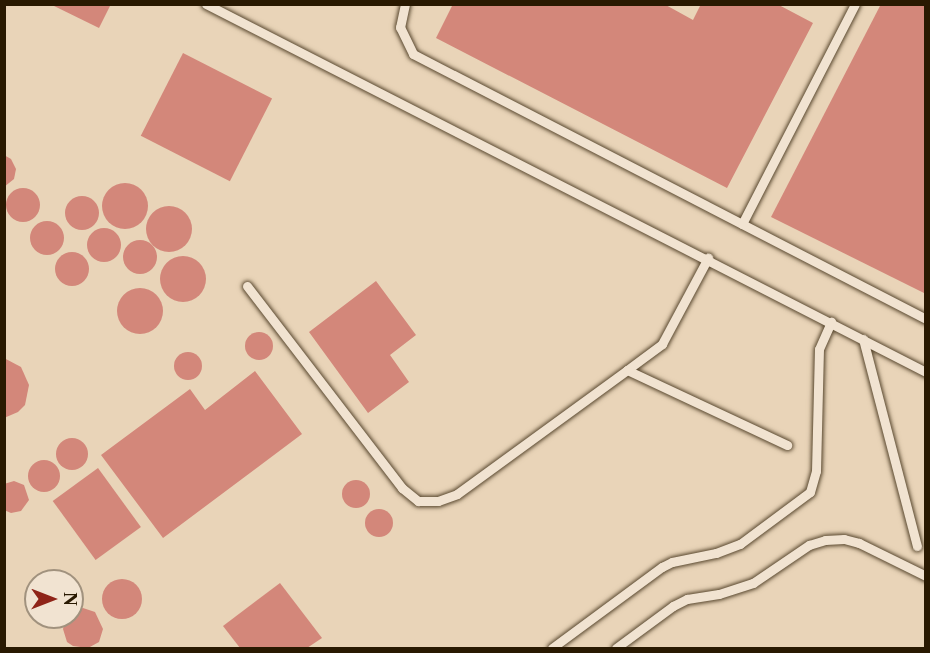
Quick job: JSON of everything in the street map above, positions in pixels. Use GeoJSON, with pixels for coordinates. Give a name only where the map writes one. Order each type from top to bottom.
{"type":"FeatureCollection","features":[{"type":"Feature","properties":{"kind":"lane"},"geometry":{"type":"LineString","coordinates":[[206,4],[708,258],[926,372]]}},
{"type":"Feature","properties":{"kind":"lane"},"geometry":{"type":"LineString","coordinates":[[405,4],[400,27],[413,54],[926,319]]}},
{"type":"Feature","properties":{"kind":"lane"},"geometry":{"type":"LineString","coordinates":[[742,224],[855,4]]}},
{"type":"Feature","properties":{"kind":"lane"},"geometry":{"type":"LineString","coordinates":[[247,286],[409,497],[418,501],[438,501],[457,494],[662,344],[708,258]]}},
{"type":"Feature","properties":{"kind":"lane"},"geometry":{"type":"LineString","coordinates":[[552,648],[662,567],[672,562],[716,553],[740,544],[810,492],[816,471],[819,349],[831,322]]}},
{"type":"Feature","properties":{"kind":"lane"},"geometry":{"type":"LineString","coordinates":[[863,339],[917,546]]}},
{"type":"Feature","properties":{"kind":"lane"},"geometry":{"type":"LineString","coordinates":[[627,370],[787,445]]}},
{"type":"Feature","properties":{"kind":"lane"},"geometry":{"type":"LineString","coordinates":[[616,648],[673,606],[687,599],[719,594],[753,583],[802,549],[825,540],[844,539],[859,543],[926,576]]}},
{"type":"Feature","properties":{"kind":"building"},"geometry":{"type":"Polygon","coordinates":[[[50,4],[111,4],[99,28],[50,4]]]}},
{"type":"Feature","properties":{"kind":"building"},"geometry":{"type":"Polygon","coordinates":[[[453,4],[664,4],[693,20],[701,4],[777,4],[813,23],[727,188],[436,38],[453,4]]]}},
{"type":"Feature","properties":{"kind":"building"},"geometry":{"type":"Polygon","coordinates":[[[881,4],[926,4],[926,294],[771,217],[881,4]]]}},
{"type":"Feature","properties":{"kind":"building"},"geometry":{"type":"Polygon","coordinates":[[[183,53],[272,98],[230,181],[141,136],[183,53]]]}},
{"type":"Feature","properties":{"kind":"building"},"geometry":{"type":"Polygon","coordinates":[[[4,155],[11,159],[16,169],[14,179],[4,187],[4,155]]]}},
{"type":"Feature","properties":{"kind":"building"},"geometry":{"type":"Polygon","coordinates":[[[125,183],[141,190],[148,206],[141,222],[125,229],[109,222],[102,206],[109,190],[125,183]]]}},
{"type":"Feature","properties":{"kind":"building"},"geometry":{"type":"Polygon","coordinates":[[[23,188],[35,193],[40,205],[35,217],[23,222],[11,217],[6,205],[11,193],[23,188]]]}},
{"type":"Feature","properties":{"kind":"building"},"geometry":{"type":"Polygon","coordinates":[[[82,196],[94,201],[99,213],[94,225],[82,230],[70,225],[65,213],[70,201],[82,196]]]}},
{"type":"Feature","properties":{"kind":"building"},"geometry":{"type":"Polygon","coordinates":[[[169,206],[185,213],[192,229],[185,245],[169,252],[153,245],[146,229],[153,213],[169,206]]]}},
{"type":"Feature","properties":{"kind":"building"},"geometry":{"type":"Polygon","coordinates":[[[47,221],[59,226],[64,238],[59,250],[47,255],[35,250],[30,238],[35,226],[47,221]]]}},
{"type":"Feature","properties":{"kind":"building"},"geometry":{"type":"Polygon","coordinates":[[[104,228],[116,233],[121,245],[116,257],[104,262],[92,257],[87,245],[92,233],[104,228]]]}},
{"type":"Feature","properties":{"kind":"building"},"geometry":{"type":"Polygon","coordinates":[[[140,240],[152,245],[157,257],[152,269],[140,274],[128,269],[123,257],[128,245],[140,240]]]}},
{"type":"Feature","properties":{"kind":"building"},"geometry":{"type":"Polygon","coordinates":[[[72,252],[84,257],[89,269],[84,281],[72,286],[60,281],[55,269],[60,257],[72,252]]]}},
{"type":"Feature","properties":{"kind":"building"},"geometry":{"type":"Polygon","coordinates":[[[183,256],[199,263],[206,279],[199,295],[183,302],[167,295],[160,279],[167,263],[183,256]]]}},
{"type":"Feature","properties":{"kind":"building"},"geometry":{"type":"Polygon","coordinates":[[[376,281],[416,335],[390,355],[409,382],[368,413],[309,332],[376,281]]]}},
{"type":"Feature","properties":{"kind":"building"},"geometry":{"type":"Polygon","coordinates":[[[140,288],[156,295],[163,311],[156,327],[140,334],[124,327],[117,311],[124,295],[140,288]]]}},
{"type":"Feature","properties":{"kind":"building"},"geometry":{"type":"Polygon","coordinates":[[[259,332],[269,336],[273,346],[269,356],[259,360],[249,356],[245,346],[249,336],[259,332]]]}},
{"type":"Feature","properties":{"kind":"building"},"geometry":{"type":"Polygon","coordinates":[[[188,352],[198,356],[202,366],[198,376],[188,380],[178,376],[174,366],[178,356],[188,352]]]}},
{"type":"Feature","properties":{"kind":"building"},"geometry":{"type":"Polygon","coordinates":[[[4,358],[21,367],[29,385],[25,405],[18,412],[4,418],[4,358]]]}},
{"type":"Feature","properties":{"kind":"building"},"geometry":{"type":"Polygon","coordinates":[[[255,371],[302,434],[163,538],[101,455],[190,389],[205,410],[255,371]]]}},
{"type":"Feature","properties":{"kind":"building"},"geometry":{"type":"Polygon","coordinates":[[[72,438],[83,443],[88,454],[83,465],[72,470],[61,465],[56,454],[61,443],[72,438]]]}},
{"type":"Feature","properties":{"kind":"building"},"geometry":{"type":"Polygon","coordinates":[[[44,460],[55,465],[60,476],[55,487],[44,492],[33,487],[28,476],[33,465],[44,460]]]}},
{"type":"Feature","properties":{"kind":"building"},"geometry":{"type":"Polygon","coordinates":[[[98,468],[141,527],[96,560],[53,501],[98,468]]]}},
{"type":"Feature","properties":{"kind":"building"},"geometry":{"type":"Polygon","coordinates":[[[356,480],[366,484],[370,494],[366,504],[356,508],[346,504],[342,494],[346,484],[356,480]]]}},
{"type":"Feature","properties":{"kind":"building"},"geometry":{"type":"Polygon","coordinates":[[[14,481],[24,485],[29,500],[21,511],[11,513],[4,510],[4,484],[14,481]]]}},
{"type":"Feature","properties":{"kind":"building"},"geometry":{"type":"Polygon","coordinates":[[[379,509],[389,513],[393,523],[389,533],[379,537],[369,533],[365,523],[369,513],[379,509]]]}},
{"type":"Feature","properties":{"kind":"building"},"geometry":{"type":"Polygon","coordinates":[[[122,579],[130,580],[136,585],[141,591],[141,607],[136,613],[130,618],[122,619],[114,618],[108,613],[103,607],[102,599],[103,591],[108,585],[114,580],[122,579]]]}},
{"type":"Feature","properties":{"kind":"building"},"geometry":{"type":"Polygon","coordinates":[[[280,583],[322,638],[307,648],[240,648],[223,626],[280,583]]]}},
{"type":"Feature","properties":{"kind":"building"},"geometry":{"type":"Polygon","coordinates":[[[84,608],[95,612],[103,629],[99,642],[88,648],[73,646],[67,642],[63,629],[84,629],[84,608]]]}}]}
